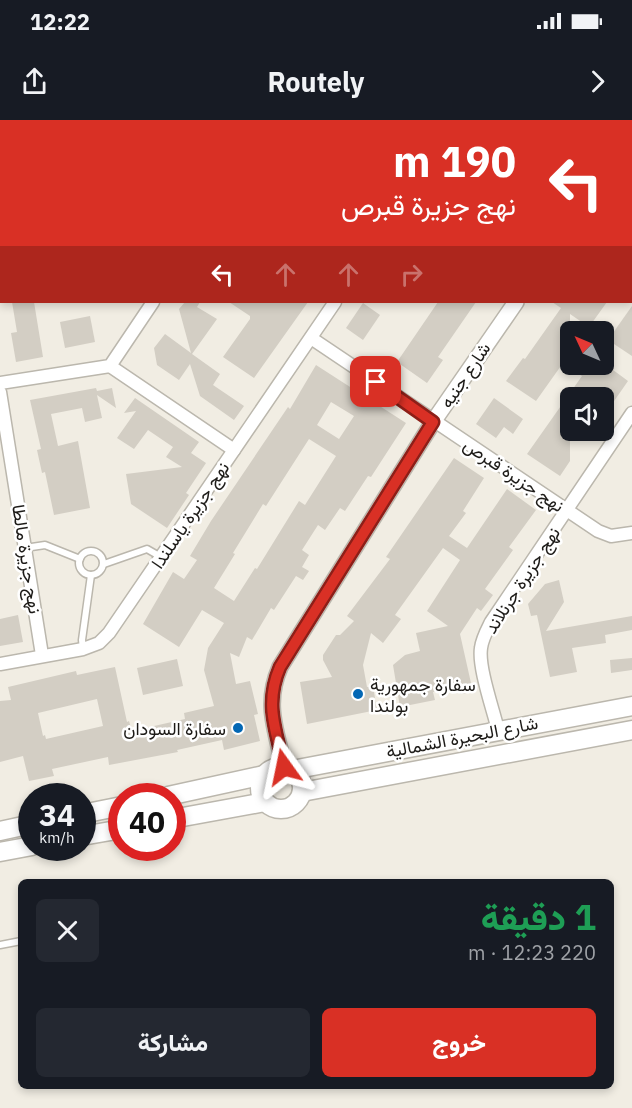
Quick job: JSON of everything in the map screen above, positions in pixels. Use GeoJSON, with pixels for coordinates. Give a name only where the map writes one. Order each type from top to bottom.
{"type":"FeatureCollection","features":[{"type":"Feature","properties":{"kind":"main road","name":"شارع البحيرة الشمالية"},"geometry":{"type":"LineString","coordinates":[[288,768],[632,706]]}},
{"type":"Feature","properties":{"kind":"main road","name":"شارع البحيرة الشمالية"},"geometry":{"type":"LineString","coordinates":[[302,792],[632,730]]}},
{"type":"Feature","properties":{"kind":"main road"},"geometry":{"type":"LineString","coordinates":[[186,792],[264,775],[273,768],[288,768],[300,779],[302,792],[297,802],[283,809],[275,809],[265,802],[260,789],[264,775]]}},
{"type":"Feature","properties":{"kind":"main road"},"geometry":{"type":"LineString","coordinates":[[186,816],[265,802]]}},
{"type":"Feature","properties":{"kind":"main road"},"geometry":{"type":"LineString","coordinates":[[0,831],[18,827]]}},
{"type":"Feature","properties":{"kind":"main road"},"geometry":{"type":"LineString","coordinates":[[0,852],[18,849]]}},
{"type":"Feature","properties":{"kind":"street"},"geometry":{"type":"LineString","coordinates":[[110,366],[152,303]]}},
{"type":"Feature","properties":{"kind":"street","name":"نهج جزيرة ياسلندا"},"geometry":{"type":"LineString","coordinates":[[0,664],[83,649],[99,643],[109,633],[334,303]]}},
{"type":"Feature","properties":{"kind":"street","name":"شارع جنيه"},"geometry":{"type":"LineString","coordinates":[[288,768],[270,703],[272,684],[296,639],[433,422],[515,303]]}},
{"type":"Feature","properties":{"kind":"street","name":"نهج جزيرة قبرص"},"geometry":{"type":"LineString","coordinates":[[311,338],[598,531],[611,536],[632,533]]}},
{"type":"Feature","properties":{"kind":"street"},"geometry":{"type":"LineString","coordinates":[[0,383],[110,366],[234,450]]}},
{"type":"Feature","properties":{"kind":"street","name":"نهج جزيرة مالطا"},"geometry":{"type":"LineString","coordinates":[[0,392],[42,655]]}},
{"type":"Feature","properties":{"kind":"street","name":"نهج جزيرة جرنلاند"},"geometry":{"type":"LineString","coordinates":[[498,730],[482,664],[481,649],[485,635],[632,412]]}},
{"type":"Feature","properties":{"kind":"lane"},"geometry":{"type":"LineString","coordinates":[[25,548],[45,545],[80,559]]}},
{"type":"Feature","properties":{"kind":"lane"},"geometry":{"type":"LineString","coordinates":[[104,564],[147,549],[161,557]]}},
{"type":"Feature","properties":{"kind":"lane"},"geometry":{"type":"LineString","coordinates":[[90,551],[97,552],[104,564],[102,570],[91,575],[82,570],[80,559],[90,551]]}},
{"type":"Feature","properties":{"kind":"lane"},"geometry":{"type":"LineString","coordinates":[[83,649],[82,640],[91,575]]}},
{"type":"Feature","properties":{"kind":"lane"},"geometry":{"type":"LineString","coordinates":[[0,945],[18,942]]}},
{"type":"Feature","properties":{"kind":"building"},"geometry":{"type":"Polygon","coordinates":[[[12,303],[34,303],[43,357],[16,362],[11,333],[17,332],[12,303]]]}},
{"type":"Feature","properties":{"kind":"building"},"geometry":{"type":"Polygon","coordinates":[[[184,303],[199,303],[197,307],[217,319],[192,354],[220,374],[213,385],[244,406],[234,420],[200,396],[190,364],[179,380],[157,365],[154,348],[165,334],[191,353],[179,309],[184,303]]]}},
{"type":"Feature","properties":{"kind":"building"},"geometry":{"type":"Polygon","coordinates":[[[230,303],[307,303],[254,378],[223,357],[250,316],[230,303]]]}},
{"type":"Feature","properties":{"kind":"building"},"geometry":{"type":"Polygon","coordinates":[[[363,303],[380,315],[363,340],[346,328],[363,303]]]}},
{"type":"Feature","properties":{"kind":"building"},"geometry":{"type":"Polygon","coordinates":[[[437,303],[475,303],[438,357],[443,360],[427,383],[397,362],[437,303]]]}},
{"type":"Feature","properties":{"kind":"building"},"geometry":{"type":"Polygon","coordinates":[[[554,303],[606,303],[593,321],[580,321],[570,314],[570,321],[560,321],[560,367],[536,401],[506,381],[523,358],[525,359],[561,308],[554,303]]]}},
{"type":"Feature","properties":{"kind":"building"},"geometry":{"type":"Polygon","coordinates":[[[632,306],[632,356],[614,344],[614,332],[632,306]]]}},
{"type":"Feature","properties":{"kind":"building"},"geometry":{"type":"Polygon","coordinates":[[[90,316],[95,342],[65,348],[60,322],[90,316]]]}},
{"type":"Feature","properties":{"kind":"building"},"geometry":{"type":"Polygon","coordinates":[[[316,365],[406,423],[371,477],[368,476],[345,511],[340,508],[325,530],[318,525],[302,550],[309,555],[302,567],[309,571],[303,580],[296,576],[274,610],[271,608],[252,640],[247,637],[239,657],[230,653],[236,684],[250,681],[258,714],[254,715],[260,741],[224,750],[222,740],[177,750],[178,752],[109,765],[108,757],[52,769],[54,776],[29,781],[23,756],[0,762],[0,701],[11,700],[8,687],[76,671],[77,675],[115,667],[127,722],[129,721],[132,731],[185,719],[184,713],[214,706],[204,670],[208,648],[224,623],[202,610],[179,647],[143,624],[173,572],[184,579],[197,560],[190,556],[211,521],[288,407],[290,409],[316,365]],[[331,402],[317,425],[339,439],[354,416],[331,402]],[[309,439],[266,506],[263,504],[214,588],[234,601],[255,568],[257,569],[299,501],[305,505],[336,456],[309,439]],[[97,699],[38,713],[43,736],[45,735],[46,739],[103,726],[97,699]]]}},
{"type":"Feature","properties":{"kind":"building"},"geometry":{"type":"Polygon","coordinates":[[[614,371],[628,381],[614,401],[614,387],[574,387],[582,376],[614,375],[614,371]]]}},
{"type":"Feature","properties":{"kind":"building"},"geometry":{"type":"Polygon","coordinates":[[[96,388],[97,391],[112,388],[116,408],[97,395],[102,418],[85,422],[82,408],[51,414],[58,446],[78,441],[90,508],[54,515],[45,472],[42,473],[37,450],[41,449],[30,400],[96,388]]]}},
{"type":"Feature","properties":{"kind":"building"},"geometry":{"type":"Polygon","coordinates":[[[135,398],[199,442],[191,453],[206,463],[186,493],[189,495],[167,528],[131,504],[126,474],[182,467],[166,457],[173,447],[148,430],[134,449],[117,438],[136,411],[124,413],[135,398]]]}},
{"type":"Feature","properties":{"kind":"building"},"geometry":{"type":"Polygon","coordinates":[[[494,398],[523,419],[513,434],[504,427],[496,438],[476,424],[494,398]]]}},
{"type":"Feature","properties":{"kind":"building"},"geometry":{"type":"Polygon","coordinates":[[[560,407],[560,441],[570,441],[570,461],[560,476],[527,454],[560,407]]]}},
{"type":"Feature","properties":{"kind":"building"},"geometry":{"type":"Polygon","coordinates":[[[454,458],[484,478],[463,511],[466,513],[449,536],[467,548],[507,489],[536,510],[509,547],[513,550],[485,589],[493,595],[481,611],[477,608],[460,634],[473,692],[460,694],[459,686],[433,692],[435,700],[400,707],[393,665],[405,655],[420,651],[416,633],[448,626],[427,611],[460,560],[443,548],[395,615],[401,619],[383,643],[371,633],[363,665],[367,687],[373,686],[377,710],[307,724],[300,682],[332,677],[323,660],[323,655],[336,635],[340,635],[354,621],[347,616],[390,559],[386,557],[454,458]]]}},
{"type":"Feature","properties":{"kind":"building"},"geometry":{"type":"Polygon","coordinates":[[[559,580],[564,602],[546,631],[632,616],[632,630],[605,635],[606,643],[572,648],[577,672],[550,677],[537,615],[531,616],[528,604],[545,584],[559,580]]]}},
{"type":"Feature","properties":{"kind":"building"},"geometry":{"type":"Polygon","coordinates":[[[18,615],[23,642],[0,646],[0,619],[18,615]]]}},
{"type":"Feature","properties":{"kind":"building"},"geometry":{"type":"Polygon","coordinates":[[[632,658],[632,670],[611,673],[610,660],[632,658]]]}},
{"type":"Feature","properties":{"kind":"building"},"geometry":{"type":"Polygon","coordinates":[[[177,659],[183,686],[143,695],[137,668],[177,659]]]}},
{"type":"Feature","properties":{"kind":"place","name":"سفارة جمهورية بولندا"},"geometry":{"type":"Point","coordinates":[358,694]}},
{"type":"Feature","properties":{"kind":"place","name":"سفارة السودان"},"geometry":{"type":"Point","coordinates":[238,728]}},
{"type":"Feature","properties":{"kind":"route"},"geometry":{"type":"LineString","coordinates":[[284,767],[270,703],[272,684],[296,639],[433,422],[376,382]]}}]}
